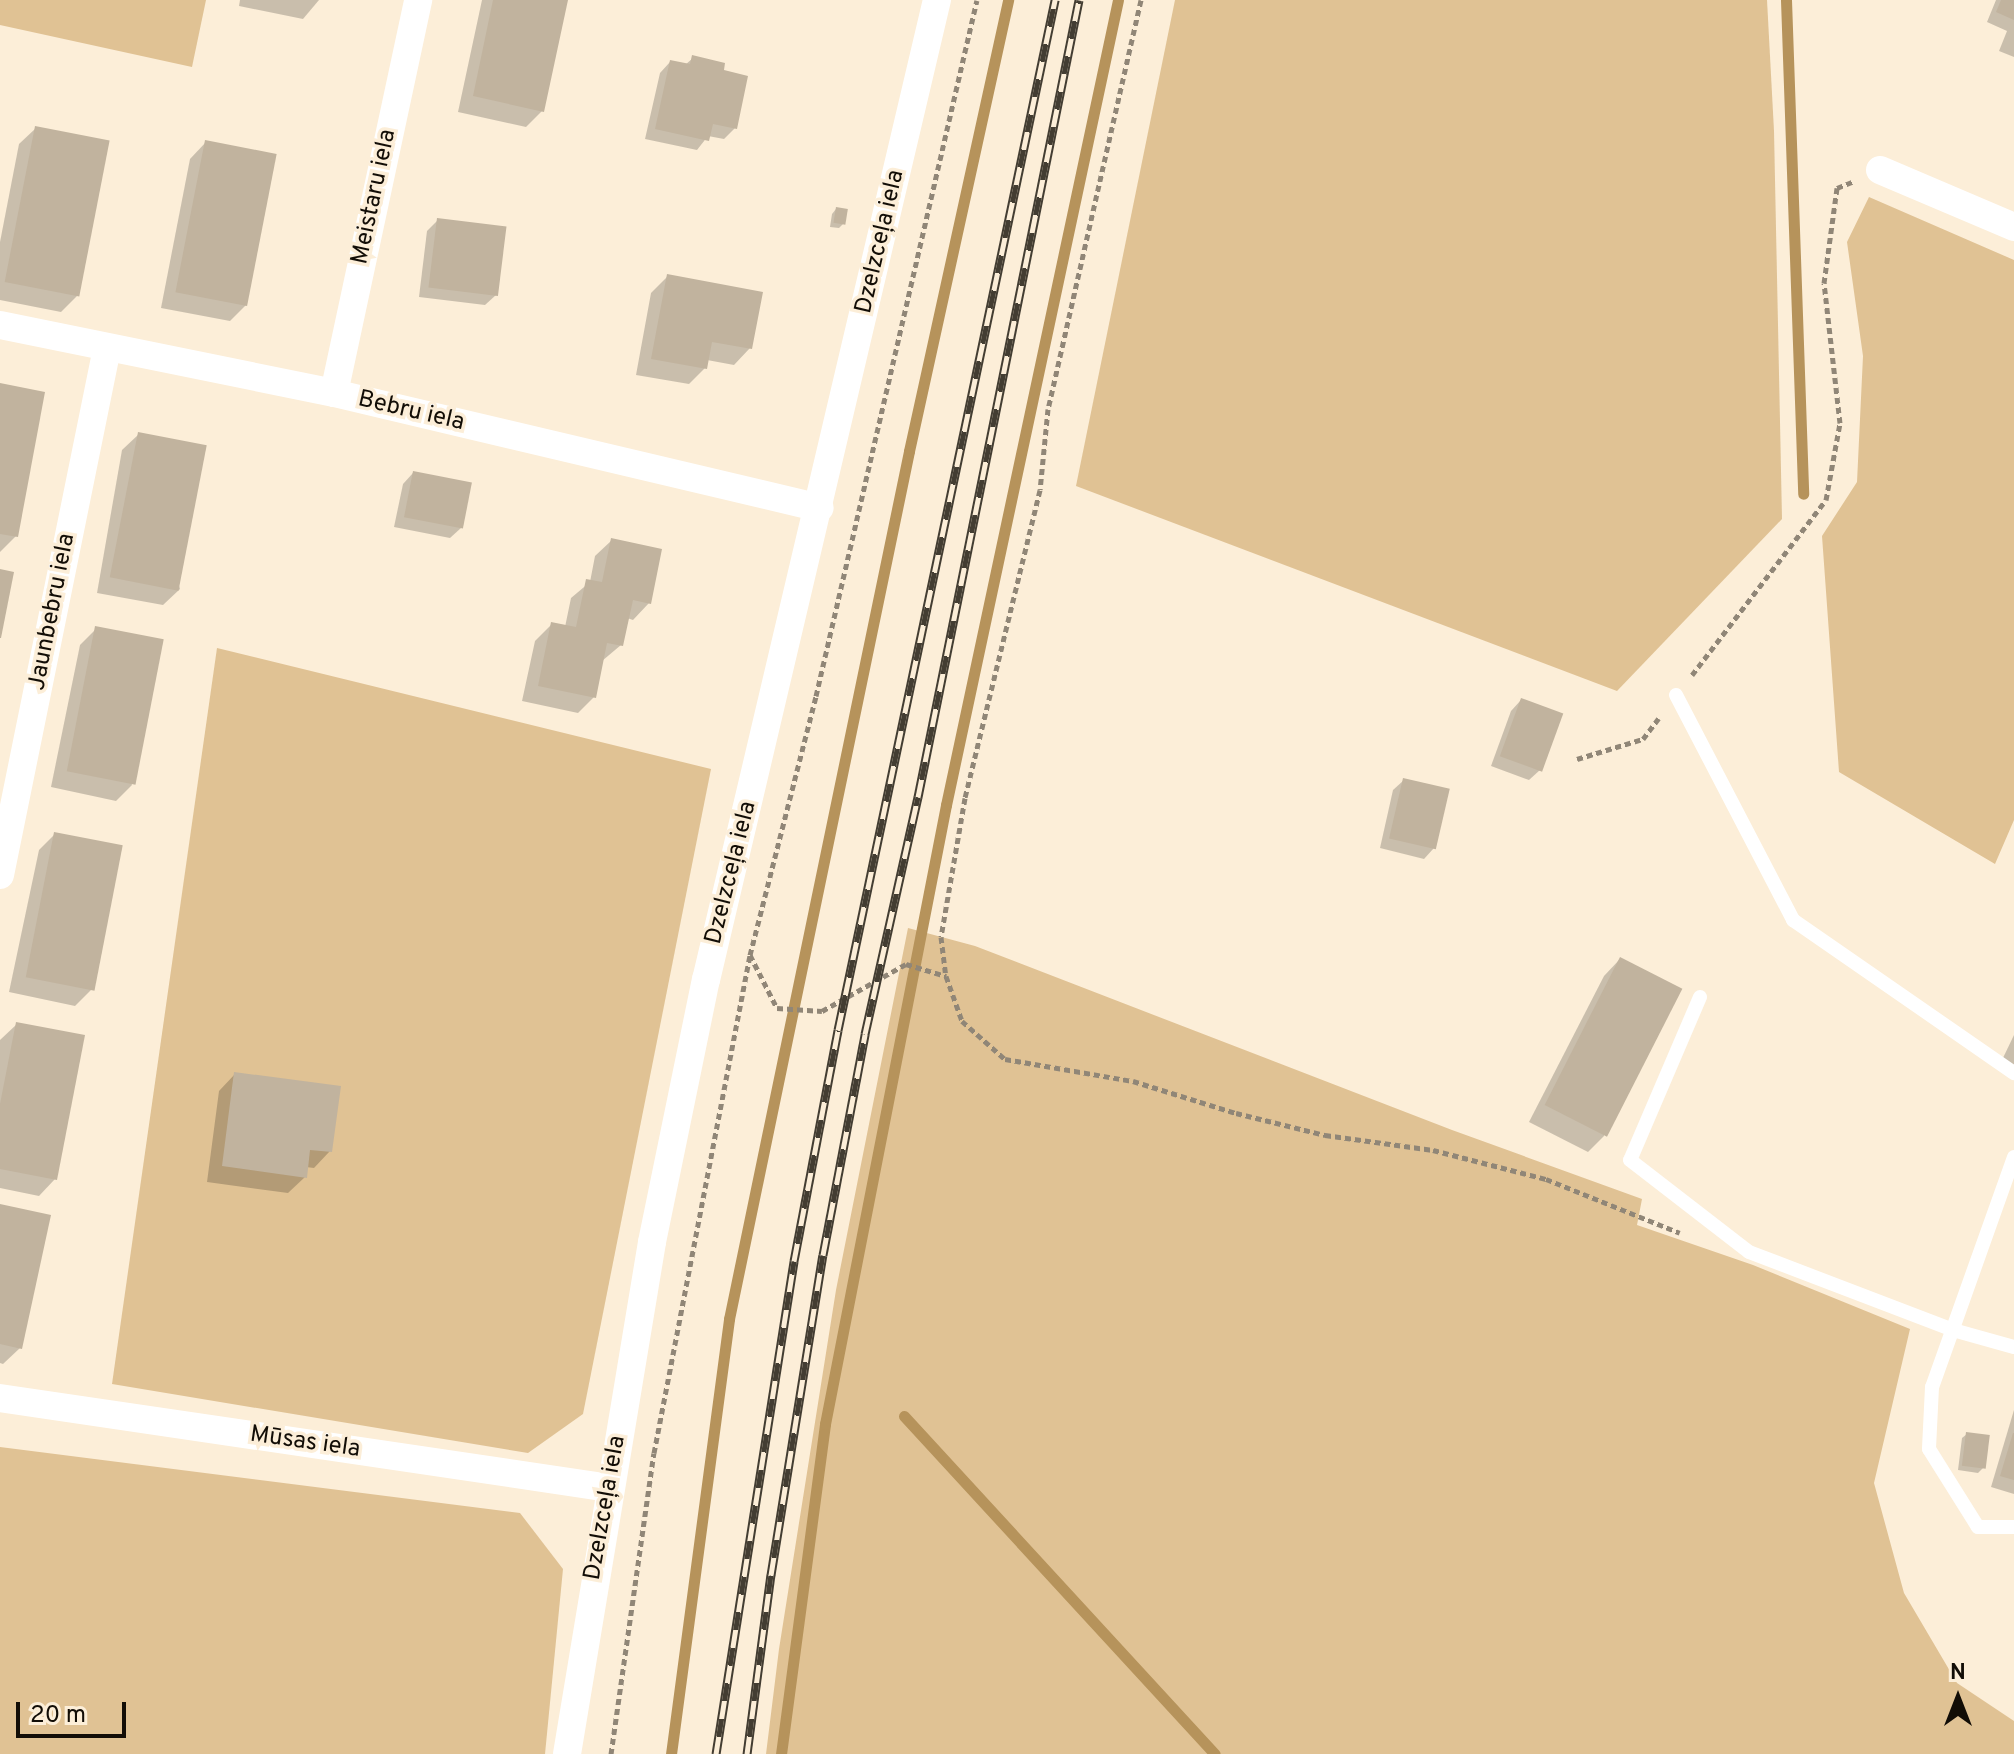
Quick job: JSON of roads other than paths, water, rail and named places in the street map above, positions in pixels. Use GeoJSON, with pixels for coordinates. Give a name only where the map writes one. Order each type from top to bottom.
{"type":"FeatureCollection","features":[{"type":"Feature","properties":{"kind":"street","name":"Meistaru iela"},"geometry":{"type":"LineString","coordinates":[[334,393],[418,0]]}},
{"type":"Feature","properties":{"kind":"street","name":"Dzelzceļa iela"},"geometry":{"type":"LineString","coordinates":[[567,1754],[652,1242],[721,919],[937,0]]}},
{"type":"Feature","properties":{"kind":"street"},"geometry":{"type":"LineString","coordinates":[[1880,170],[2014,227]]}},
{"type":"Feature","properties":{"kind":"street","name":"Bebru iela"},"geometry":{"type":"LineString","coordinates":[[0,325],[334,393],[820,508]]}},
{"type":"Feature","properties":{"kind":"street","name":"Jaunbebru iela"},"geometry":{"type":"LineString","coordinates":[[0,875],[107,348]]}},
{"type":"Feature","properties":{"kind":"street","name":"Mūsas iela"},"geometry":{"type":"LineString","coordinates":[[0,1398],[610,1488]]}},
{"type":"Feature","properties":{"kind":"lane"},"geometry":{"type":"LineString","coordinates":[[1676,695],[1793,920],[2014,1073]]}},
{"type":"Feature","properties":{"kind":"lane"},"geometry":{"type":"LineString","coordinates":[[1700,997],[1630,1160],[1749,1252],[1953,1330],[2014,1347]]}},
{"type":"Feature","properties":{"kind":"lane"},"geometry":{"type":"LineString","coordinates":[[2014,1157],[1932,1387],[1929,1449],[1978,1527],[2014,1527]]}},
{"type":"Feature","properties":{"kind":"waterway"},"geometry":{"type":"LineString","coordinates":[[671,1754],[729,1319],[909,451],[1008,0]]}},
{"type":"Feature","properties":{"kind":"waterway"},"geometry":{"type":"LineString","coordinates":[[781,1754],[825,1424],[946,805],[1118,0]]}},
{"type":"Feature","properties":{"kind":"waterway"},"geometry":{"type":"LineString","coordinates":[[1786,0],[1803,494]]}},
{"type":"Feature","properties":{"kind":"waterway"},"geometry":{"type":"LineString","coordinates":[[904,1416],[1215,1754]]}},
{"type":"Feature","properties":{"kind":"railway"},"geometry":{"type":"LineString","coordinates":[[716,1754],[794,1261],[838,1030],[1055,0]]}},
{"type":"Feature","properties":{"kind":"railway"},"geometry":{"type":"LineString","coordinates":[[747,1754],[771,1575],[823,1255],[865,1034],[918,797],[1079,0]]}}]}
